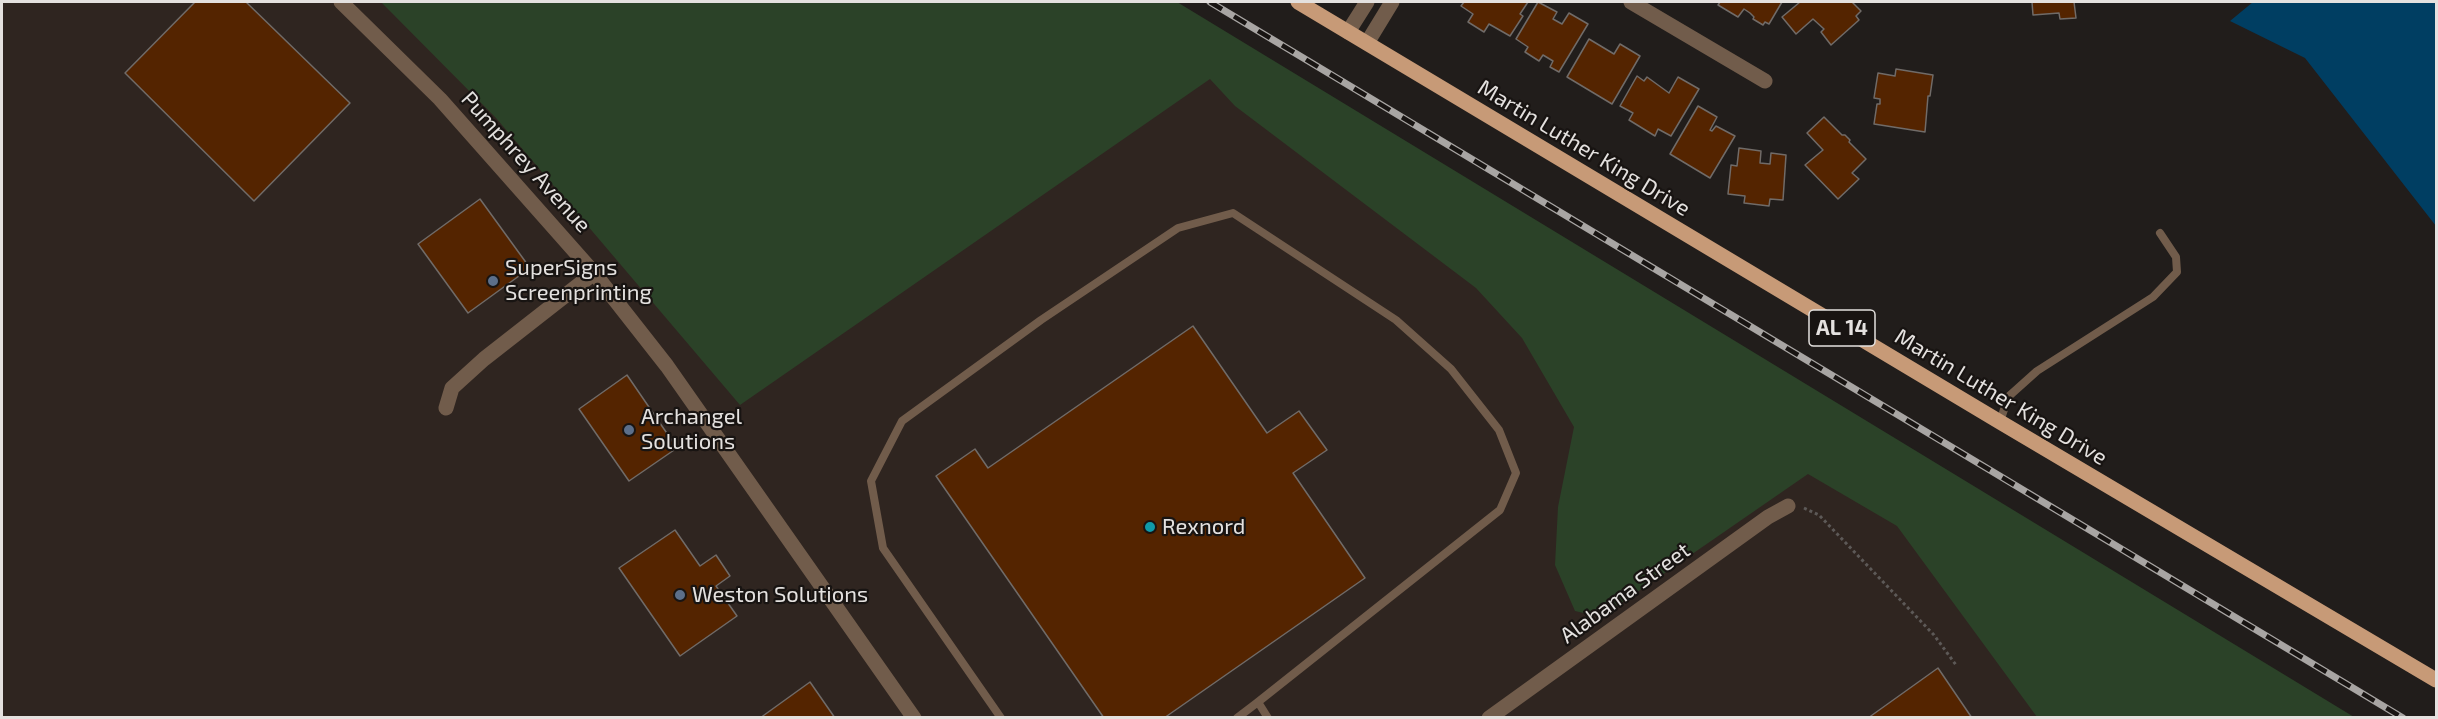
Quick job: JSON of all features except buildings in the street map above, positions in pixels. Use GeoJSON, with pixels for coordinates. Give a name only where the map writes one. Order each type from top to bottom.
{"type":"FeatureCollection","features":[{"type":"Feature","properties":{"kind":"main road","name":"Martin Luther King Drive"},"geometry":{"type":"LineString","coordinates":[[1298,2],[2436,680]]}},
{"type":"Feature","properties":{"kind":"street","name":"Pumphrey Avenue"},"geometry":{"type":"LineString","coordinates":[[341,2],[440,99],[594,273],[666,366],[914,717]]}},
{"type":"Feature","properties":{"kind":"street"},"geometry":{"type":"LineString","coordinates":[[1348,32],[1367,2]]}},
{"type":"Feature","properties":{"kind":"street"},"geometry":{"type":"LineString","coordinates":[[1367,44],[1392,2]]}},
{"type":"Feature","properties":{"kind":"street"},"geometry":{"type":"LineString","coordinates":[[1631,2],[1765,81]]}},
{"type":"Feature","properties":{"kind":"street"},"geometry":{"type":"LineString","coordinates":[[446,408],[452,388],[484,359],[594,273]]}},
{"type":"Feature","properties":{"kind":"street","name":"Alabama Street"},"geometry":{"type":"LineString","coordinates":[[1489,717],[1758,524],[1788,506]]}},
{"type":"Feature","properties":{"kind":"lane"},"geometry":{"type":"LineString","coordinates":[[1001,717],[883,548],[871,481],[902,421],[1041,320],[1178,228],[1233,213],[1396,320],[1451,369],[1498,430],[1516,473],[1500,510],[1237,717]]}},
{"type":"Feature","properties":{"kind":"lane"},"geometry":{"type":"LineString","coordinates":[[2000,422],[2007,397],[2037,371],[2153,297],[2177,272],[2176,257],[2160,233]]}},
{"type":"Feature","properties":{"kind":"lane"},"geometry":{"type":"LineString","coordinates":[[1258,702],[1268,717]]}},
{"type":"Feature","properties":{"kind":"path"},"geometry":{"type":"LineString","coordinates":[[1788,506],[1803,507],[1819,515],[1934,635],[1956,665]]}},
{"type":"Feature","properties":{"kind":"shaded area"},"geometry":{"type":"Polygon","coordinates":[[[2,2],[1120,2],[2315,717],[2,717],[2,2]]]}},
{"type":"Feature","properties":{"kind":"green space"},"geometry":{"type":"Polygon","coordinates":[[[381,2],[1177,2],[2354,717],[2037,717],[1897,526],[1808,474],[1601,617],[1575,611],[1555,565],[1558,507],[1574,427],[1522,338],[1476,288],[1235,106],[1210,79],[740,405],[496,118],[381,2]]]}},
{"type":"Feature","properties":{"kind":"water"},"geometry":{"type":"Polygon","coordinates":[[[2253,2],[2436,2],[2436,226],[2305,58],[2230,21],[2253,2]]]}},
{"type":"Feature","properties":{"kind":"railway"},"geometry":{"type":"LineString","coordinates":[[1210,2],[2403,718]]}},
{"type":"Feature","properties":{"kind":"place","name":"SuperSigns Screenprinting"},"geometry":{"type":"Point","coordinates":[493,281]}},
{"type":"Feature","properties":{"kind":"place","name":"Archangel Solutions"},"geometry":{"type":"Point","coordinates":[629,430]}},
{"type":"Feature","properties":{"kind":"place","name":"Rexnord"},"geometry":{"type":"Point","coordinates":[1150,527]}},
{"type":"Feature","properties":{"kind":"place","name":"Weston Solutions"},"geometry":{"type":"Point","coordinates":[680,595]}}]}
